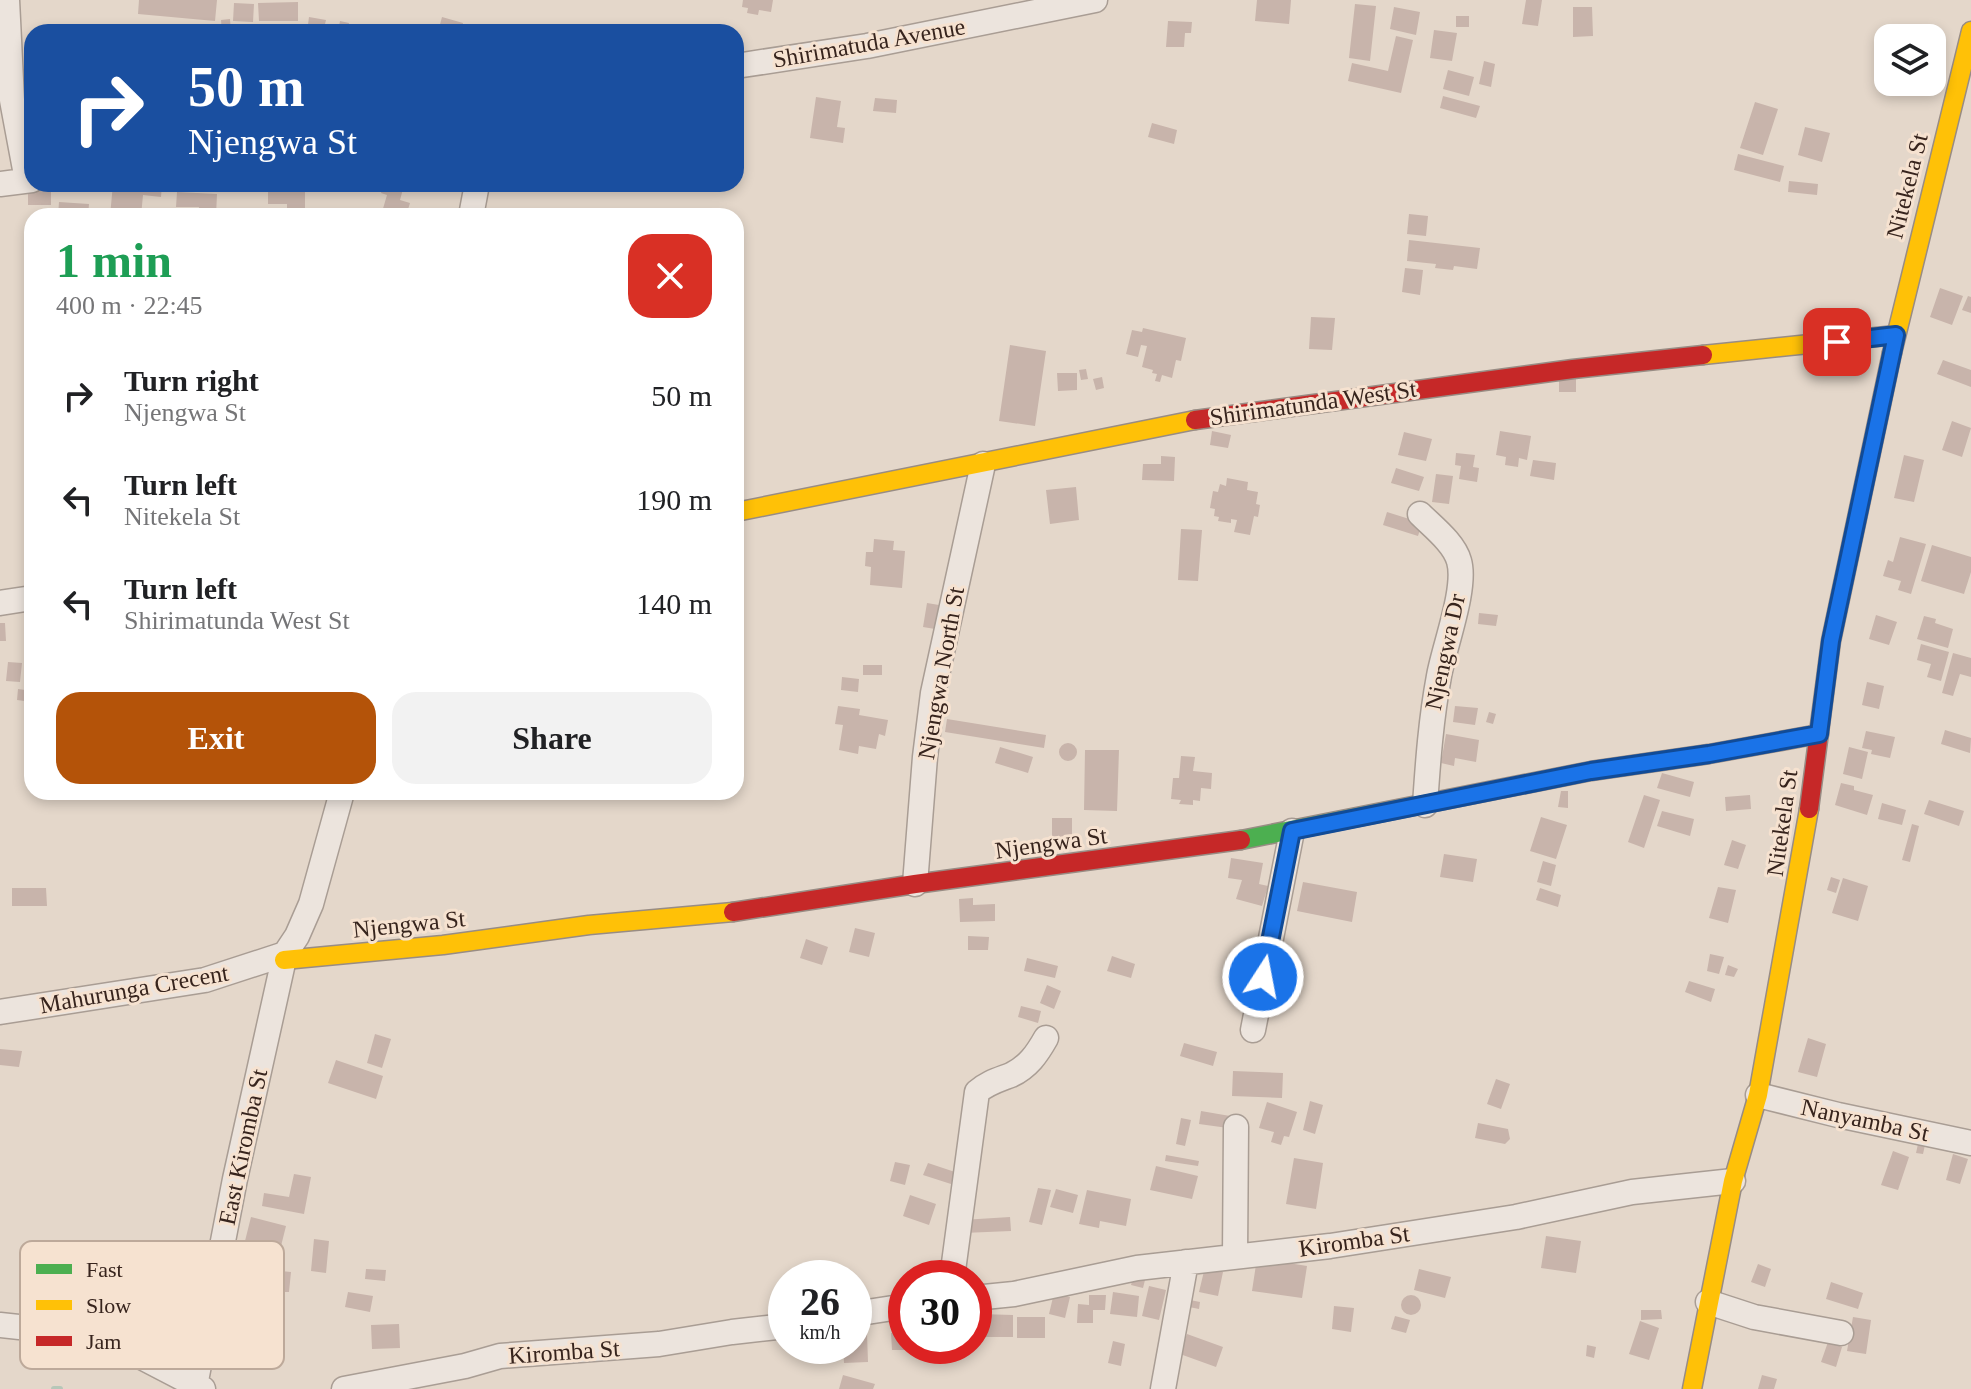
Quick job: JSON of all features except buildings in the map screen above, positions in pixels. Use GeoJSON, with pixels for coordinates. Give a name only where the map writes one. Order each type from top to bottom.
{"type":"FeatureCollection","features":[{"type":"Feature","properties":{"kind":"street"},"geometry":{"type":"LineString","coordinates":[[7,0],[12,100],[24,156]]}},
{"type":"Feature","properties":{"kind":"street","name":"Shirimatuda Avenue"},"geometry":{"type":"LineString","coordinates":[[744,65],[867,46],[1095,0]]}},
{"type":"Feature","properties":{"kind":"street","name":"Nitekela St"},"geometry":{"type":"LineString","coordinates":[[1692,1389],[1733,1181],[1758,1095],[1794,906],[1831,641],[1896,335],[1965,77],[1971,31]]}},
{"type":"Feature","properties":{"kind":"street"},"geometry":{"type":"LineString","coordinates":[[0,184],[24,181]]}},
{"type":"Feature","properties":{"kind":"street","name":"Shirimatunda West St"},"geometry":{"type":"LineString","coordinates":[[744,510],[983,464],[1116,434],[1427,387],[1896,335]]}},
{"type":"Feature","properties":{"kind":"street","name":"Njengwa North St"},"geometry":{"type":"LineString","coordinates":[[915,884],[933,693],[983,464]]}},
{"type":"Feature","properties":{"kind":"street","name":"Njengwa Dr"},"geometry":{"type":"LineString","coordinates":[[1420,514],[1450,545],[1459,559],[1461,576],[1432,717],[1425,805]]}},
{"type":"Feature","properties":{"kind":"street"},"geometry":{"type":"LineString","coordinates":[[0,603],[24,599]]}},
{"type":"Feature","properties":{"kind":"street","name":"Njengwa St"},"geometry":{"type":"LineString","coordinates":[[284,957],[443,945],[589,925],[721,914],[915,884],[1036,870],[1292,831],[1591,771],[1819,734]]}},
{"type":"Feature","properties":{"kind":"street"},"geometry":{"type":"LineString","coordinates":[[284,957],[311,904],[340,800]]}},
{"type":"Feature","properties":{"kind":"street"},"geometry":{"type":"LineString","coordinates":[[1253,1030],[1292,831]]}},
{"type":"Feature","properties":{"kind":"street","name":"Mahurunga Crecent"},"geometry":{"type":"LineString","coordinates":[[0,1012],[205,980],[284,957]]}},
{"type":"Feature","properties":{"kind":"street","name":"East Kiromba St"},"geometry":{"type":"LineString","coordinates":[[224,1241],[284,957]]}},
{"type":"Feature","properties":{"kind":"street"},"geometry":{"type":"LineString","coordinates":[[954,1260],[977,1092],[1025,1066],[1046,1038]]}},
{"type":"Feature","properties":{"kind":"street","name":"Nanyamba St"},"geometry":{"type":"LineString","coordinates":[[1758,1095],[1971,1143]]}},
{"type":"Feature","properties":{"kind":"street"},"geometry":{"type":"LineString","coordinates":[[1235,1256],[1236,1127]]}},
{"type":"Feature","properties":{"kind":"street","name":"Kiromba St"},"geometry":{"type":"LineString","coordinates":[[992,1296],[1014,1294],[1068,1280],[1186,1262],[1330,1246],[1516,1217],[1632,1192],[1733,1181]]}},
{"type":"Feature","properties":{"kind":"street"},"geometry":{"type":"LineString","coordinates":[[1163,1389],[1186,1262]]}},
{"type":"Feature","properties":{"kind":"street"},"geometry":{"type":"LineString","coordinates":[[1708,1302],[1754,1317],[1841,1333]]}},
{"type":"Feature","properties":{"kind":"street"},"geometry":{"type":"LineString","coordinates":[[0,1325],[20,1328]]}},
{"type":"Feature","properties":{"kind":"street","name":"Kiromba St"},"geometry":{"type":"LineString","coordinates":[[344,1389],[453,1369],[500,1356],[659,1344],[768,1328]]}},
{"type":"Feature","properties":{"kind":"street"},"geometry":{"type":"LineString","coordinates":[[163,1369],[199,1388]]}},
{"type":"Feature","properties":{"kind":"waterway"},"geometry":{"type":"LineString","coordinates":[[54,1389],[60,1389]]}},
{"type":"Feature","properties":{"kind":"traffic: fast"},"geometry":{"type":"LineString","coordinates":[[1241,840],[1591,771],[1819,734]]}},
{"type":"Feature","properties":{"kind":"traffic: slow"},"geometry":{"type":"LineString","coordinates":[[1892,353],[1971,31]]}},
{"type":"Feature","properties":{"kind":"traffic: slow"},"geometry":{"type":"LineString","coordinates":[[1703,355],[1896,335]]}},
{"type":"Feature","properties":{"kind":"traffic: slow"},"geometry":{"type":"LineString","coordinates":[[744,510],[1195,420]]}},
{"type":"Feature","properties":{"kind":"traffic: slow"},"geometry":{"type":"LineString","coordinates":[[1692,1389],[1733,1181],[1758,1095],[1809,809]]}},
{"type":"Feature","properties":{"kind":"traffic: slow"},"geometry":{"type":"LineString","coordinates":[[284,960],[733,912]]}},
{"type":"Feature","properties":{"kind":"traffic: jam"},"geometry":{"type":"LineString","coordinates":[[1809,809],[1831,641],[1892,353]]}},
{"type":"Feature","properties":{"kind":"traffic: jam"},"geometry":{"type":"LineString","coordinates":[[1195,420],[1573,369],[1703,355]]}},
{"type":"Feature","properties":{"kind":"traffic: jam"},"geometry":{"type":"LineString","coordinates":[[733,912],[1241,840]]}},
{"type":"Feature","properties":{"kind":"route"},"geometry":{"type":"LineString","coordinates":[[1263,977],[1292,831],[1591,771],[1819,734],[1831,641],[1896,335],[1837,342]]}}]}
